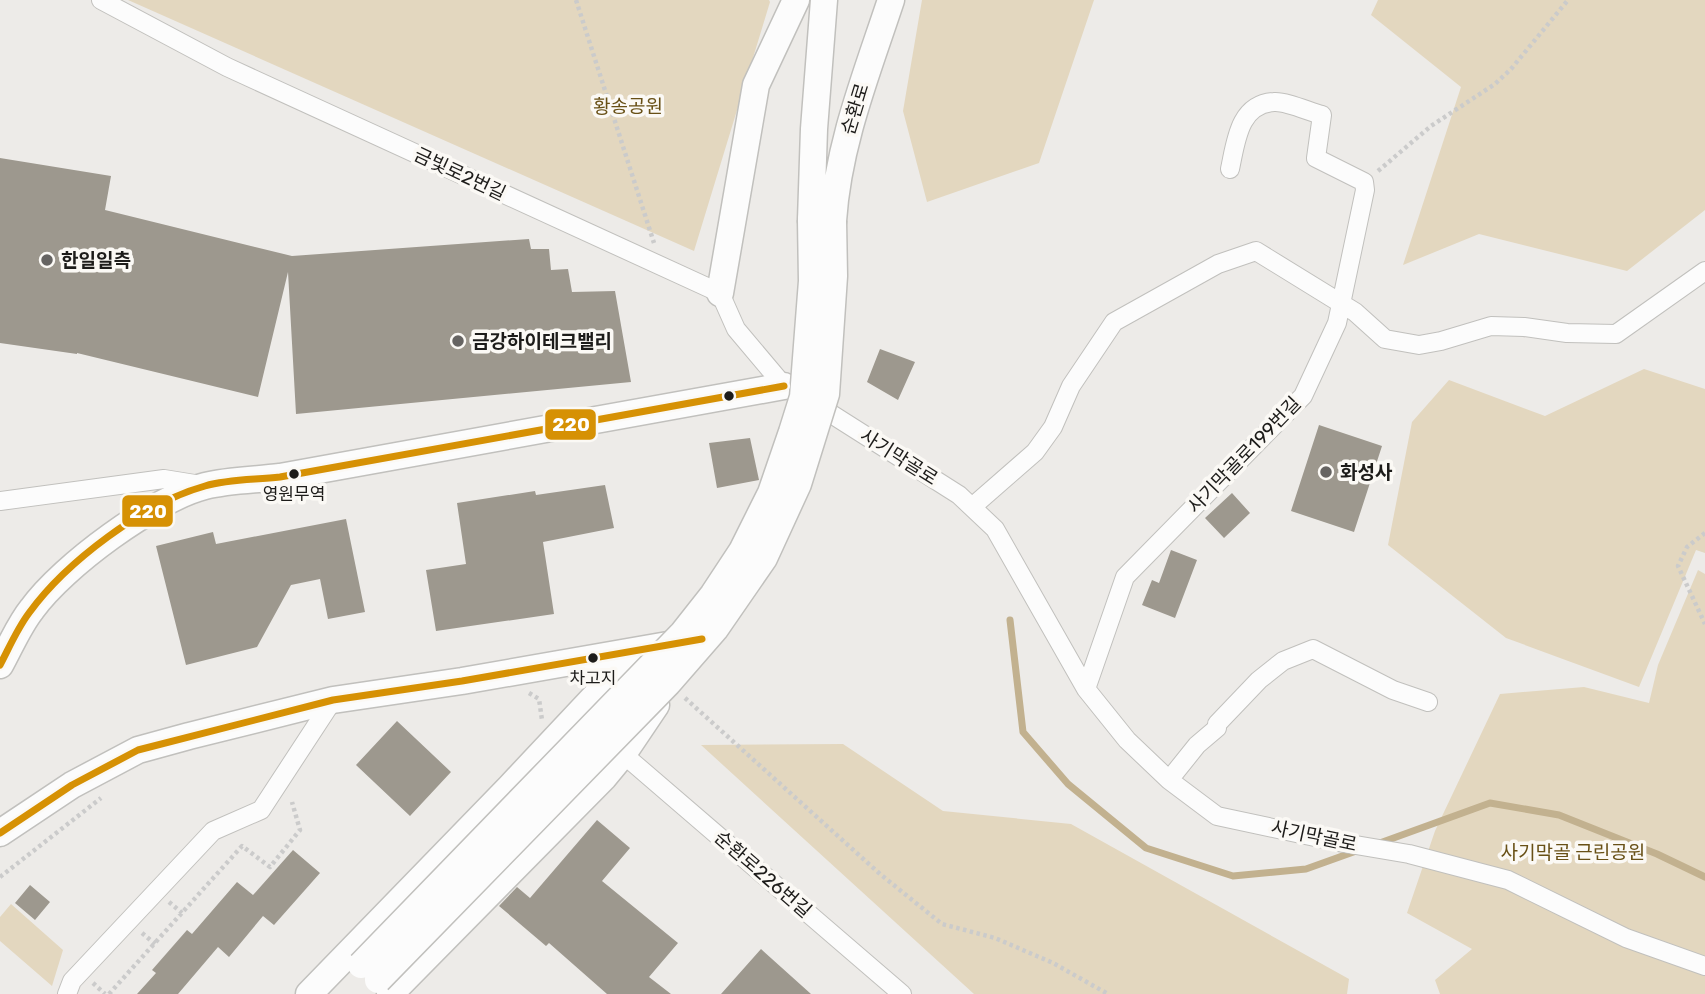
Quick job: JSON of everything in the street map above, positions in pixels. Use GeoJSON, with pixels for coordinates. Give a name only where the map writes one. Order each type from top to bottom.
{"type":"FeatureCollection","features":[{"type":"Feature","properties":{"kind":"main road"},"geometry":{"type":"LineString","coordinates":[[720,293],[756,85],[796,0]]}},
{"type":"Feature","properties":{"kind":"main road","name":"순환로"},"geometry":{"type":"LineString","coordinates":[[822,220],[814,129],[824,0]]}},
{"type":"Feature","properties":{"kind":"main road","name":"순환로"},"geometry":{"type":"LineString","coordinates":[[822,220],[835,192],[846,136],[891,0]]}},
{"type":"Feature","properties":{"kind":"main road"},"geometry":{"type":"LineString","coordinates":[[373,983],[668,683],[715,629],[764,558],[798,484],[826,394],[832,309],[822,220]]}},
{"type":"Feature","properties":{"kind":"main road"},"geometry":{"type":"LineString","coordinates":[[0,665],[31,609],[54,583],[129,523],[163,504],[205,486],[280,477],[784,386]]}},
{"type":"Feature","properties":{"kind":"main road"},"geometry":{"type":"LineString","coordinates":[[333,994],[373,983],[594,787],[623,754],[767,545],[804,454],[818,406]]}},
{"type":"Feature","properties":{"kind":"main road"},"geometry":{"type":"LineString","coordinates":[[0,833],[72,785],[138,750],[333,700],[462,681],[702,639]]}},
{"type":"Feature","properties":{"kind":"main road"},"geometry":{"type":"LineString","coordinates":[[309,994],[604,687],[702,639]]}},
{"type":"Feature","properties":{"kind":"street","name":"금빛로2번길"},"geometry":{"type":"LineString","coordinates":[[101,0],[227,67],[720,293]]}},
{"type":"Feature","properties":{"kind":"street"},"geometry":{"type":"LineString","coordinates":[[1230,169],[1243,117],[1257,107],[1275,102],[1322,115],[1316,158],[1364,183]]}},
{"type":"Feature","properties":{"kind":"street","name":"사기막골로199번길"},"geometry":{"type":"LineString","coordinates":[[1086,689],[1125,577],[1303,396],[1337,323],[1348,308],[1364,183]]}},
{"type":"Feature","properties":{"kind":"street"},"geometry":{"type":"LineString","coordinates":[[972,507],[1035,452],[1053,427],[1071,386],[1114,322],[1218,264],[1256,251],[1348,308],[1385,339],[1419,345],[1491,326],[1616,334],[1705,271]]}},
{"type":"Feature","properties":{"kind":"street"},"geometry":{"type":"LineString","coordinates":[[720,293],[736,329],[784,386]]}},
{"type":"Feature","properties":{"kind":"street","name":"사기막골로"},"geometry":{"type":"LineString","coordinates":[[784,386],[959,495],[995,529],[1086,689],[1127,740],[1169,780],[1217,816],[1409,854],[1508,880],[1626,938],[1705,966]]}},
{"type":"Feature","properties":{"kind":"street"},"geometry":{"type":"LineString","coordinates":[[0,501],[164,479],[205,486]]}},
{"type":"Feature","properties":{"kind":"street"},"geometry":{"type":"LineString","coordinates":[[1169,780],[1196,745],[1217,728],[1217,724],[1259,680],[1283,661],[1313,649],[1393,690],[1428,702]]}},
{"type":"Feature","properties":{"kind":"street"},"geometry":{"type":"LineString","coordinates":[[67,994],[72,981],[213,831],[261,810],[333,700]]}},
{"type":"Feature","properties":{"kind":"street","name":"순환로226번길"},"geometry":{"type":"LineString","coordinates":[[623,754],[902,994]]}},
{"type":"Feature","properties":{"kind":"path"},"geometry":{"type":"LineString","coordinates":[[576,0],[661,267]]}},
{"type":"Feature","properties":{"kind":"path"},"geometry":{"type":"LineString","coordinates":[[1364,183],[1431,126],[1495,84],[1511,69],[1568,0]]}},
{"type":"Feature","properties":{"kind":"path"},"geometry":{"type":"LineString","coordinates":[[1705,533],[1687,547],[1678,566],[1705,624]]}},
{"type":"Feature","properties":{"kind":"path"},"geometry":{"type":"LineString","coordinates":[[670,685],[880,874],[942,924],[995,938],[1053,963],[1108,994]]}},
{"type":"Feature","properties":{"kind":"path"},"geometry":{"type":"LineString","coordinates":[[524,689],[539,699],[544,730]]}},
{"type":"Feature","properties":{"kind":"path"},"geometry":{"type":"LineString","coordinates":[[110,994],[242,846],[270,867],[300,830],[291,804],[295,794]]}},
{"type":"Feature","properties":{"kind":"path"},"geometry":{"type":"LineString","coordinates":[[0,877],[101,798]]}},
{"type":"Feature","properties":{"kind":"green space","name":"황송공원"},"geometry":{"type":"Polygon","coordinates":[[[128,0],[769,0],[770,2],[694,251],[128,0]]]}},
{"type":"Feature","properties":{"kind":"green space"},"geometry":{"type":"Polygon","coordinates":[[[922,0],[1094,0],[1039,163],[927,202],[903,111],[922,0]]]}},
{"type":"Feature","properties":{"kind":"green space"},"geometry":{"type":"Polygon","coordinates":[[[1378,0],[1705,0],[1705,210],[1627,271],[1479,234],[1403,265],[1461,87],[1371,15],[1378,0]]]}},
{"type":"Feature","properties":{"kind":"green space"},"geometry":{"type":"Polygon","coordinates":[[[1644,369],[1705,389],[1705,553],[1696,550],[1639,687],[1506,638],[1388,545],[1412,422],[1449,380],[1545,416],[1644,369]]]}},
{"type":"Feature","properties":{"kind":"green space","name":"사기막골 근린공원"},"geometry":{"type":"Polygon","coordinates":[[[1698,570],[1705,574],[1705,994],[1440,994],[1435,980],[1472,949],[1407,913],[1435,831],[1500,694],[1584,687],[1649,703],[1658,665],[1698,570]]]}},
{"type":"Feature","properties":{"kind":"green space"},"geometry":{"type":"Polygon","coordinates":[[[843,744],[943,811],[1071,824],[1349,979],[1347,994],[974,994],[701,745],[843,744]]]}},
{"type":"Feature","properties":{"kind":"green space"},"geometry":{"type":"Polygon","coordinates":[[[11,904],[63,950],[52,986],[0,941],[0,917],[11,904]]]}},
{"type":"Feature","properties":{"kind":"building"},"geometry":{"type":"Polygon","coordinates":[[[0,158],[111,176],[105,210],[292,256],[529,239],[531,249],[549,249],[551,270],[568,269],[572,292],[615,291],[631,382],[296,414],[288,272],[258,397],[77,353],[0,343],[0,158]]]}},
{"type":"Feature","properties":{"kind":"building"},"geometry":{"type":"Polygon","coordinates":[[[880,349],[915,362],[898,400],[867,382],[880,349]]]}},
{"type":"Feature","properties":{"kind":"building"},"geometry":{"type":"Polygon","coordinates":[[[1319,425],[1382,446],[1354,532],[1291,511],[1319,425]]]}},
{"type":"Feature","properties":{"kind":"building"},"geometry":{"type":"Polygon","coordinates":[[[750,438],[759,480],[717,488],[709,443],[750,438]]]}},
{"type":"Feature","properties":{"kind":"building"},"geometry":{"type":"Polygon","coordinates":[[[605,485],[614,528],[543,542],[554,614],[436,631],[426,570],[466,564],[457,503],[535,491],[536,495],[605,485]]]}},
{"type":"Feature","properties":{"kind":"building"},"geometry":{"type":"Polygon","coordinates":[[[1232,493],[1250,513],[1224,538],[1205,518],[1232,493]]]}},
{"type":"Feature","properties":{"kind":"building"},"geometry":{"type":"Polygon","coordinates":[[[346,519],[365,612],[328,619],[320,579],[291,585],[257,647],[186,665],[156,546],[213,532],[216,544],[346,519]]]}},
{"type":"Feature","properties":{"kind":"building"},"geometry":{"type":"Polygon","coordinates":[[[1171,550],[1197,560],[1175,618],[1142,605],[1152,580],[1159,583],[1171,550]]]}},
{"type":"Feature","properties":{"kind":"building"},"geometry":{"type":"Polygon","coordinates":[[[397,721],[451,772],[410,816],[356,765],[397,721]]]}},
{"type":"Feature","properties":{"kind":"building"},"geometry":{"type":"Polygon","coordinates":[[[597,820],[630,848],[602,881],[678,943],[649,977],[671,994],[607,994],[549,943],[546,946],[499,906],[517,887],[530,898],[597,820]]]}},
{"type":"Feature","properties":{"kind":"building"},"geometry":{"type":"Polygon","coordinates":[[[293,850],[320,873],[274,925],[263,916],[229,957],[218,947],[178,994],[137,994],[156,973],[152,970],[187,930],[192,934],[237,882],[253,895],[293,850]]]}},
{"type":"Feature","properties":{"kind":"building"},"geometry":{"type":"Polygon","coordinates":[[[30,885],[50,902],[35,920],[15,903],[30,885]]]}},
{"type":"Feature","properties":{"kind":"building"},"geometry":{"type":"Polygon","coordinates":[[[761,949],[811,994],[721,994],[761,949]]]}},
{"type":"Feature","properties":{"kind":"waterway"},"geometry":{"type":"LineString","coordinates":[[1010,620],[1023,732],[1068,784],[1146,848],[1233,876],[1306,869],[1359,850]]}},
{"type":"Feature","properties":{"kind":"waterway"},"geometry":{"type":"LineString","coordinates":[[1377,844],[1490,803],[1559,815],[1657,854],[1705,877]]}},
{"type":"Feature","properties":{"kind":"transit line","name":"220"},"geometry":{"type":"LineString","coordinates":[[0,665],[25,619],[64,574],[132,520],[181,494],[223,482],[280,477],[784,386]]}},
{"type":"Feature","properties":{"kind":"transit line","name":"220"},"geometry":{"type":"LineString","coordinates":[[0,833],[72,785],[138,750],[333,700],[462,681],[702,639]]}},
{"type":"Feature","properties":{"kind":"place","name":"한일일측"},"geometry":{"type":"Point","coordinates":[47,260]}},
{"type":"Feature","properties":{"kind":"place","name":"금강하이테크밸리"},"geometry":{"type":"Point","coordinates":[458,341]}},
{"type":"Feature","properties":{"kind":"place","name":"화성사"},"geometry":{"type":"Point","coordinates":[1326,472]}},
{"type":"Feature","properties":{"kind":"place","name":"영원무역"},"geometry":{"type":"Point","coordinates":[294,474]}},
{"type":"Feature","properties":{"kind":"place","name":"차고지"},"geometry":{"type":"Point","coordinates":[593,658]}}]}
